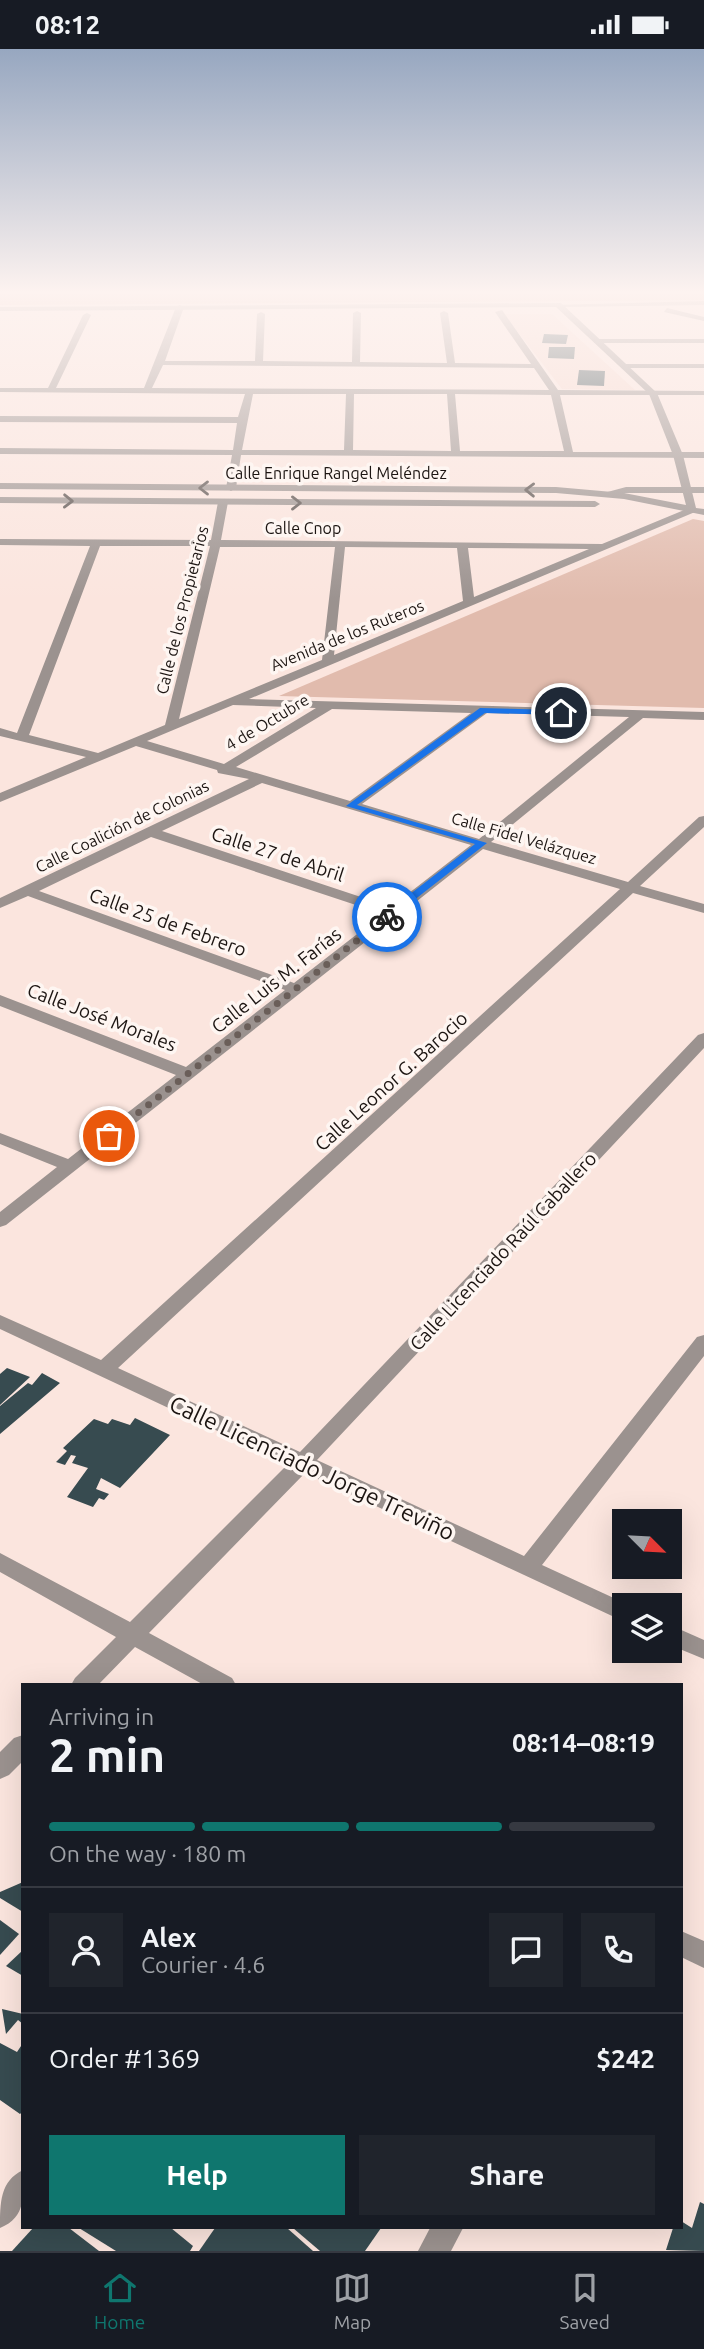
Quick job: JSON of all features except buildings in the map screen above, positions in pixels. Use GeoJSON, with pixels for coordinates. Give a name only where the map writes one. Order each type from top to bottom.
{"type":"FeatureCollection","features":[{"type":"Feature","properties":{"kind":"street"},"geometry":{"type":"LineString","coordinates":[[231,488],[249,396]]}},
{"type":"Feature","properties":{"kind":"street"},"geometry":{"type":"LineString","coordinates":[[348,452],[350,396]]}},
{"type":"Feature","properties":{"kind":"street"},"geometry":{"type":"LineString","coordinates":[[451,396],[456,453]]}},
{"type":"Feature","properties":{"kind":"street"},"geometry":{"type":"LineString","coordinates":[[556,396],[569,453]]}},
{"type":"Feature","properties":{"kind":"street"},"geometry":{"type":"LineString","coordinates":[[654,396],[696,509]]}},
{"type":"Feature","properties":{"kind":"street"},"geometry":{"type":"LineString","coordinates":[[0,419],[242,420]]}},
{"type":"Feature","properties":{"kind":"street"},"geometry":{"type":"LineString","coordinates":[[0,451],[704,455]]}},
{"type":"Feature","properties":{"kind":"street","name":"Calle Enrique Rangel Meléndez"},"geometry":{"type":"LineString","coordinates":[[0,487],[574,491],[605,493],[696,509]]}},
{"type":"Feature","properties":{"kind":"street"},"geometry":{"type":"LineString","coordinates":[[605,493],[704,490]]}},
{"type":"Feature","properties":{"kind":"street"},"geometry":{"type":"LineString","coordinates":[[574,491],[582,498],[574,503]]}},
{"type":"Feature","properties":{"kind":"street","name":"Calle Enrique Rangel Meléndez"},"geometry":{"type":"LineString","coordinates":[[0,501],[574,503],[670,506]]}},
{"type":"Feature","properties":{"kind":"street","name":"Calle de los Propietarios"},"geometry":{"type":"LineString","coordinates":[[171,725],[216,543],[223,502]]}},
{"type":"Feature","properties":{"kind":"street","name":"Avenida de los Ruteros"},"geometry":{"type":"LineString","coordinates":[[0,798],[696,509],[704,502]]}},
{"type":"Feature","properties":{"kind":"street","name":"Calle Cnop"},"geometry":{"type":"LineString","coordinates":[[0,542],[606,546]]}},
{"type":"Feature","properties":{"kind":"street"},"geometry":{"type":"LineString","coordinates":[[22,737],[96,542]]}},
{"type":"Feature","properties":{"kind":"street"},"geometry":{"type":"LineString","coordinates":[[328,660],[340,544]]}},
{"type":"Feature","properties":{"kind":"street"},"geometry":{"type":"LineString","coordinates":[[462,544],[469,602]]}},
{"type":"Feature","properties":{"kind":"street"},"geometry":{"type":"LineString","coordinates":[[226,702],[704,716]]}},
{"type":"Feature","properties":{"kind":"street","name":"4 de Octubre"},"geometry":{"type":"LineString","coordinates":[[223,769],[329,705]]}},
{"type":"Feature","properties":{"kind":"street"},"geometry":{"type":"LineString","coordinates":[[351,806],[483,710]]}},
{"type":"Feature","properties":{"kind":"street","name":"Calle Luis M. Farías"},"geometry":{"type":"LineString","coordinates":[[0,1221],[482,843],[639,715]]}},
{"type":"Feature","properties":{"kind":"street"},"geometry":{"type":"LineString","coordinates":[[0,732],[96,756]]}},
{"type":"Feature","properties":{"kind":"street","name":"Calle Fidel Velázquez"},"geometry":{"type":"LineString","coordinates":[[132,741],[704,909]]}},
{"type":"Feature","properties":{"kind":"street","name":"Calle Coalición de Colonias"},"geometry":{"type":"LineString","coordinates":[[0,904],[258,780]]}},
{"type":"Feature","properties":{"kind":"street","name":"Calle Leonor G. Barocio"},"geometry":{"type":"LineString","coordinates":[[103,1370],[704,820]]}},
{"type":"Feature","properties":{"kind":"street","name":"Calle 27 de Abril"},"geometry":{"type":"LineString","coordinates":[[151,832],[392,912]]}},
{"type":"Feature","properties":{"kind":"street","name":"Calle 25 de Febrero"},"geometry":{"type":"LineString","coordinates":[[27,891],[297,989]]}},
{"type":"Feature","properties":{"kind":"street","name":"Calle José Morales"},"geometry":{"type":"LineString","coordinates":[[0,1000],[188,1074]]}},
{"type":"Feature","properties":{"kind":"street","name":"Calle Licenciado Raúl Caballero"},"geometry":{"type":"LineString","coordinates":[[85,1683],[302,1463],[704,1038]]}},
{"type":"Feature","properties":{"kind":"street"},"geometry":{"type":"LineString","coordinates":[[0,1138],[69,1166]]}},
{"type":"Feature","properties":{"kind":"street","name":"Calle Licenciado Jorge Treviño"},"geometry":{"type":"LineString","coordinates":[[0,1321],[612,1607]]}},
{"type":"Feature","properties":{"kind":"street"},"geometry":{"type":"LineString","coordinates":[[527,1568],[704,1342]]}},
{"type":"Feature","properties":{"kind":"street"},"geometry":{"type":"LineString","coordinates":[[0,1562],[220,1683]]}},
{"type":"Feature","properties":{"kind":"street"},"geometry":{"type":"LineString","coordinates":[[682,1640],[704,1650]]}},
{"type":"Feature","properties":{"kind":"street"},"geometry":{"type":"LineString","coordinates":[[0,1768],[21,1747]]}},
{"type":"Feature","properties":{"kind":"street"},"geometry":{"type":"LineString","coordinates":[[683,1944],[704,1955]]}},
{"type":"Feature","properties":{"kind":"street"},"geometry":{"type":"LineString","coordinates":[[0,2213],[21,2187]]}},
{"type":"Feature","properties":{"kind":"street"},"geometry":{"type":"LineString","coordinates":[[433,2251],[447,2229]]}},
{"type":"Feature","properties":{"kind":"shaded area"},"geometry":{"type":"Polygon","coordinates":[[[693,519],[704,521],[704,708],[279,696],[693,519]]]}},
{"type":"Feature","properties":{"kind":"way so far"},"geometry":{"type":"LineString","coordinates":[[109,1136],[387,917]]}},
{"type":"Feature","properties":{"kind":"route"},"geometry":{"type":"LineString","coordinates":[[387,917],[482,843],[351,806],[483,710],[561,713]]}}]}
